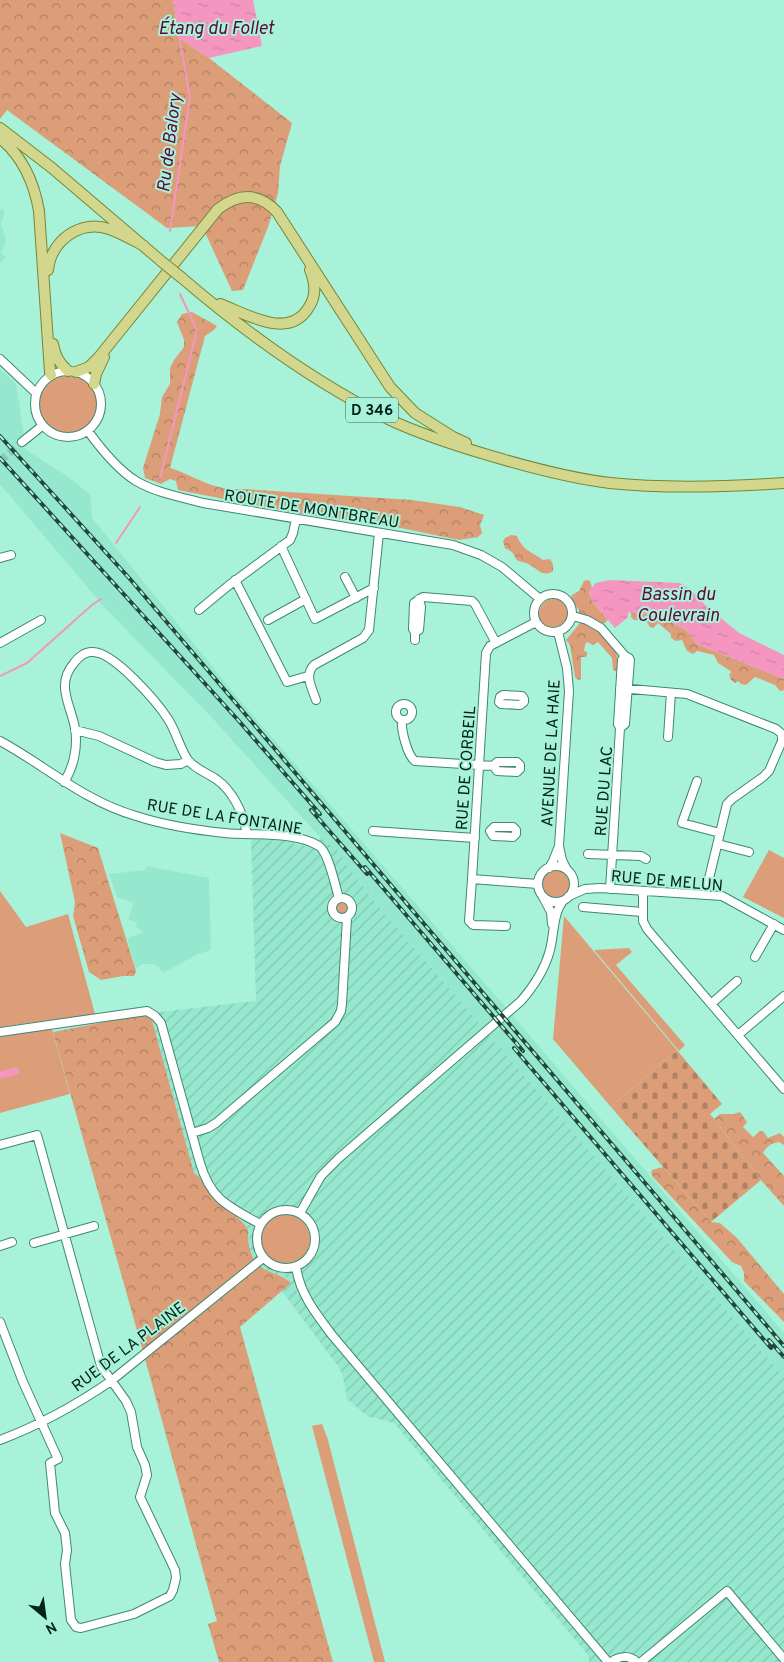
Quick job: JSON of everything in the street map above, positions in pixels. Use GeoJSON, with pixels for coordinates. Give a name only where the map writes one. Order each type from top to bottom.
{"type":"FeatureCollection","features":[{"type":"Feature","properties":{"kind":"main road","name":"D 346"},"geometry":{"type":"LineString","coordinates":[[0,128],[52,168],[209,301],[301,368],[350,398],[390,419],[444,441],[546,472],[610,483],[698,487],[784,483]]}},
{"type":"Feature","properties":{"kind":"main road"},"geometry":{"type":"LineString","coordinates":[[0,138],[21,160],[36,193],[39,211],[51,375]]}},
{"type":"Feature","properties":{"kind":"main road"},"geometry":{"type":"LineString","coordinates":[[144,246],[108,228],[90,227],[73,231],[54,250],[49,260],[47,274],[51,334],[55,355],[61,364],[72,372],[89,367],[99,357],[218,209],[235,198],[251,197],[265,201],[277,212],[376,368],[402,401],[428,423],[453,437],[505,460]]}},
{"type":"Feature","properties":{"kind":"main road"},"geometry":{"type":"LineString","coordinates":[[94,384],[96,374],[103,359],[223,210],[230,205],[245,201],[256,202],[268,208],[279,220],[309,267],[314,280],[315,292],[307,312],[296,320],[272,323],[253,318],[209,301]]}},
{"type":"Feature","properties":{"kind":"street"},"geometry":{"type":"LineString","coordinates":[[0,359],[36,393]]}},
{"type":"Feature","properties":{"kind":"street"},"geometry":{"type":"LineString","coordinates":[[72,372],[86,376],[94,384],[99,393],[101,403],[100,414],[88,431],[79,436],[59,437],[50,433],[37,418],[34,410],[36,393],[51,375],[72,372]]}},
{"type":"Feature","properties":{"kind":"street"},"geometry":{"type":"LineString","coordinates":[[22,442],[42,426]]}},
{"type":"Feature","properties":{"kind":"street","name":"ROUTE DE MONTBREAU"},"geometry":{"type":"LineString","coordinates":[[88,431],[119,468],[137,481],[162,492],[203,503],[453,545],[481,555],[502,567],[540,599]]}},
{"type":"Feature","properties":{"kind":"street"},"geometry":{"type":"LineString","coordinates":[[200,610],[235,580],[290,540],[296,519]]}},
{"type":"Feature","properties":{"kind":"street"},"geometry":{"type":"LineString","coordinates":[[316,700],[308,676],[309,670],[314,665],[363,638],[369,630],[379,533]]}},
{"type":"Feature","properties":{"kind":"street"},"geometry":{"type":"LineString","coordinates":[[282,546],[315,619],[374,588]]}},
{"type":"Feature","properties":{"kind":"street"},"geometry":{"type":"LineString","coordinates":[[0,558],[11,555]]}},
{"type":"Feature","properties":{"kind":"street"},"geometry":{"type":"LineString","coordinates":[[345,577],[356,598]]}},
{"type":"Feature","properties":{"kind":"street"},"geometry":{"type":"LineString","coordinates":[[235,580],[288,682],[308,676]]}},
{"type":"Feature","properties":{"kind":"street"},"geometry":{"type":"LineString","coordinates":[[550,594],[561,595],[571,606],[572,616],[566,628],[558,632],[548,632],[536,622],[534,610],[540,599],[550,594]]}},
{"type":"Feature","properties":{"kind":"street"},"geometry":{"type":"LineString","coordinates":[[415,636],[413,630],[414,603],[423,597],[472,601],[496,643],[536,622]]}},
{"type":"Feature","properties":{"kind":"street"},"geometry":{"type":"LineString","coordinates":[[268,620],[306,599]]}},
{"type":"Feature","properties":{"kind":"street","name":"RUE DU LAC"},"geometry":{"type":"LineString","coordinates":[[572,616],[587,620],[601,628],[624,656],[622,660],[624,689],[618,724],[620,728],[610,889]]}},
{"type":"Feature","properties":{"kind":"street"},"geometry":{"type":"LineString","coordinates":[[0,643],[41,620]]}},
{"type":"Feature","properties":{"kind":"street","name":"AVENUE DE LA HAIE"},"geometry":{"type":"LineString","coordinates":[[558,632],[567,668],[569,691],[559,846],[562,860],[569,871]]}},
{"type":"Feature","properties":{"kind":"street","name":"RUE DE CORBEIL"},"geometry":{"type":"LineString","coordinates":[[496,643],[490,646],[486,653],[470,921],[473,924],[506,926]]}},
{"type":"Feature","properties":{"kind":"street"},"geometry":{"type":"LineString","coordinates":[[64,782],[70,774],[75,752],[75,730],[65,691],[68,672],[73,663],[81,656],[92,652],[103,655],[123,668],[146,691],[168,720],[188,760],[218,781],[233,798],[244,817],[247,834]]}},
{"type":"Feature","properties":{"kind":"street"},"geometry":{"type":"LineString","coordinates":[[624,689],[687,694],[776,728],[782,734],[782,741],[769,771],[727,804],[705,895]]}},
{"type":"Feature","properties":{"kind":"street"},"geometry":{"type":"LineString","coordinates":[[668,738],[671,693]]}},
{"type":"Feature","properties":{"kind":"street"},"geometry":{"type":"LineString","coordinates":[[483,699],[500,700]]}},
{"type":"Feature","properties":{"kind":"street"},"geometry":{"type":"LineString","coordinates":[[402,720],[410,756],[415,761],[495,766]]}},
{"type":"Feature","properties":{"kind":"street"},"geometry":{"type":"LineString","coordinates":[[75,730],[99,736],[166,765],[180,764],[188,760]]}},
{"type":"Feature","properties":{"kind":"street","name":"RUE DE LA FONTAINE"},"geometry":{"type":"LineString","coordinates":[[0,741],[92,799],[135,816],[203,830],[298,839],[319,847],[325,853],[339,898]]}},
{"type":"Feature","properties":{"kind":"street"},"geometry":{"type":"LineString","coordinates":[[697,781],[682,824],[720,833]]}},
{"type":"Feature","properties":{"kind":"street"},"geometry":{"type":"LineString","coordinates":[[373,831],[475,834],[490,831]]}},
{"type":"Feature","properties":{"kind":"street"},"geometry":{"type":"LineString","coordinates":[[718,844],[749,852]]}},
{"type":"Feature","properties":{"kind":"street","name":"AVENUE DE LA HAIE"},"geometry":{"type":"LineString","coordinates":[[549,868],[559,846]]}},
{"type":"Feature","properties":{"kind":"street"},"geometry":{"type":"LineString","coordinates":[[588,854],[641,856],[646,859]]}},
{"type":"Feature","properties":{"kind":"street"},"geometry":{"type":"LineString","coordinates":[[300,1213],[321,1176],[339,1158],[521,1001],[537,980],[550,951],[558,909],[572,892],[574,882],[569,871],[558,866],[549,868],[541,874],[538,884],[551,912],[550,951]]}},
{"type":"Feature","properties":{"kind":"street","name":"RUE DE MELUN"},"geometry":{"type":"LineString","coordinates":[[569,871],[580,882],[600,888]]}},
{"type":"Feature","properties":{"kind":"street"},"geometry":{"type":"LineString","coordinates":[[472,879],[538,884]]}},
{"type":"Feature","properties":{"kind":"street","name":"RUE DE MELUN"},"geometry":{"type":"LineString","coordinates":[[566,899],[584,889],[600,888],[722,896],[784,930]]}},
{"type":"Feature","properties":{"kind":"street"},"geometry":{"type":"LineString","coordinates":[[643,891],[642,912],[643,921],[647,929],[784,1089]]}},
{"type":"Feature","properties":{"kind":"street"},"geometry":{"type":"LineString","coordinates":[[541,894],[553,902],[566,899]]}},
{"type":"Feature","properties":{"kind":"street"},"geometry":{"type":"LineString","coordinates":[[192,1133],[208,1128],[216,1123],[335,1022],[342,1004],[347,918],[352,911],[352,905],[348,900],[339,898],[333,903],[333,913],[338,918],[347,918]]}},
{"type":"Feature","properties":{"kind":"street"},"geometry":{"type":"LineString","coordinates":[[583,907],[642,912]]}},
{"type":"Feature","properties":{"kind":"street"},"geometry":{"type":"LineString","coordinates":[[755,957],[774,924]]}},
{"type":"Feature","properties":{"kind":"street"},"geometry":{"type":"LineString","coordinates":[[711,1004],[737,981]]}},
{"type":"Feature","properties":{"kind":"street"},"geometry":{"type":"LineString","coordinates":[[738,1036],[784,996]]}},
{"type":"Feature","properties":{"kind":"street"},"geometry":{"type":"LineString","coordinates":[[0,1032],[147,1011],[155,1016],[161,1022],[203,1174],[217,1197],[227,1206],[260,1224]]}},
{"type":"Feature","properties":{"kind":"street"},"geometry":{"type":"LineString","coordinates":[[0,1145],[37,1135],[101,1366],[126,1401],[131,1412],[137,1446],[147,1475],[140,1497],[175,1570],[175,1585],[170,1596],[134,1614],[81,1628],[76,1627],[72,1620],[64,1564],[67,1550],[66,1533],[55,1513],[50,1463],[58,1459],[23,1382],[0,1322]]}},
{"type":"Feature","properties":{"kind":"street"},"geometry":{"type":"LineString","coordinates":[[282,1210],[300,1213],[313,1227],[315,1236],[314,1246],[304,1262],[296,1267],[278,1268],[270,1264],[258,1251],[256,1242],[260,1224],[273,1213],[282,1210]]}},
{"type":"Feature","properties":{"kind":"street"},"geometry":{"type":"LineString","coordinates":[[34,1243],[94,1226]]}},
{"type":"Feature","properties":{"kind":"street"},"geometry":{"type":"LineString","coordinates":[[0,1246],[12,1242]]}},
{"type":"Feature","properties":{"kind":"street","name":"RUE DE LA PLAINE"},"geometry":{"type":"LineString","coordinates":[[0,1440],[42,1422],[111,1381],[263,1258]]}},
{"type":"Feature","properties":{"kind":"street"},"geometry":{"type":"LineString","coordinates":[[296,1267],[302,1289],[315,1314],[609,1662],[621,1657],[627,1657],[637,1662]]}},
{"type":"Feature","properties":{"kind":"street"},"geometry":{"type":"LineString","coordinates":[[641,1662],[727,1591],[784,1659]]}},
{"type":"Feature","properties":{"kind":"shaded area"},"geometry":{"type":"Polygon","coordinates":[[[0,209],[5,211],[1,224],[6,240],[1,253],[6,257],[0,263],[0,209]]]}},
{"type":"Feature","properties":{"kind":"shaded area"},"geometry":{"type":"Polygon","coordinates":[[[0,369],[16,384],[24,434],[18,440],[26,450],[64,474],[90,494],[92,518],[237,697],[784,1333],[784,1377],[378,906],[343,860],[343,854],[320,837],[214,720],[105,608],[0,484],[0,369]]]}},
{"type":"Feature","properties":{"kind":"shaded area"},"geometry":{"type":"Polygon","coordinates":[[[320,837],[343,854],[343,860],[378,906],[784,1377],[784,1662],[589,1662],[588,1655],[394,1423],[367,1416],[347,1399],[340,1369],[282,1291],[290,1283],[285,1277],[267,1271],[258,1264],[249,1249],[248,1229],[240,1218],[225,1210],[213,1197],[200,1177],[194,1173],[150,1013],[256,1001],[251,839],[285,841],[316,849],[320,837]]]}},
{"type":"Feature","properties":{"kind":"shaded area"},"geometry":{"type":"Polygon","coordinates":[[[146,866],[209,878],[211,950],[198,954],[163,973],[159,967],[153,964],[142,964],[136,969],[127,938],[144,932],[135,926],[137,923],[128,919],[134,903],[117,897],[109,874],[146,870],[146,866]]]}},
{"type":"Feature","properties":{"kind":"green space"},"geometry":{"type":"Polygon","coordinates":[[[0,0],[173,0],[179,38],[209,58],[292,123],[280,166],[278,193],[268,227],[243,290],[232,291],[202,226],[167,228],[7,110],[0,119],[0,0]]]}},
{"type":"Feature","properties":{"kind":"green space"},"geometry":{"type":"Polygon","coordinates":[[[192,312],[217,326],[205,336],[170,468],[222,488],[412,500],[460,507],[484,515],[480,525],[482,533],[478,537],[459,540],[386,525],[301,514],[178,490],[176,481],[170,479],[161,484],[145,478],[143,468],[160,414],[162,397],[170,384],[170,368],[184,347],[184,340],[177,322],[182,314],[192,312]]]}},
{"type":"Feature","properties":{"kind":"green space"},"geometry":{"type":"Polygon","coordinates":[[[68,376],[79,378],[89,384],[95,394],[97,405],[95,416],[89,426],[79,432],[68,434],[57,432],[47,426],[41,416],[39,405],[41,394],[47,384],[57,378],[68,376]]]}},
{"type":"Feature","properties":{"kind":"green space"},"geometry":{"type":"Polygon","coordinates":[[[511,535],[517,536],[525,548],[543,560],[550,559],[553,564],[553,571],[546,574],[517,560],[512,552],[505,548],[503,541],[511,535]]]}},
{"type":"Feature","properties":{"kind":"green space"},"geometry":{"type":"Polygon","coordinates":[[[584,581],[590,581],[592,588],[589,592],[592,601],[608,620],[601,626],[617,654],[618,666],[616,671],[613,670],[612,658],[598,642],[593,645],[587,642],[584,651],[587,652],[587,655],[586,657],[581,657],[581,679],[578,680],[575,677],[570,645],[566,640],[580,623],[579,610],[571,599],[572,595],[579,591],[584,581]]]}},
{"type":"Feature","properties":{"kind":"green space"},"geometry":{"type":"Polygon","coordinates":[[[554,599],[560,600],[568,608],[568,620],[560,628],[554,629],[548,628],[540,620],[539,614],[540,608],[548,600],[554,599]]]}},
{"type":"Feature","properties":{"kind":"green space"},"geometry":{"type":"Polygon","coordinates":[[[631,611],[637,615],[644,614],[662,617],[686,630],[697,644],[784,679],[784,690],[780,691],[775,685],[755,677],[746,685],[738,681],[735,683],[731,680],[729,674],[732,672],[718,663],[714,655],[697,651],[693,654],[687,651],[682,640],[676,641],[671,638],[671,634],[658,623],[653,628],[646,621],[634,620],[631,617],[631,611]]]}},
{"type":"Feature","properties":{"kind":"green space"},"geometry":{"type":"Polygon","coordinates":[[[60,833],[98,848],[136,971],[134,976],[101,980],[89,972],[73,916],[75,902],[60,833]]]}},
{"type":"Feature","properties":{"kind":"green space"},"geometry":{"type":"Polygon","coordinates":[[[769,850],[784,858],[784,918],[743,897],[769,850]]]}},
{"type":"Feature","properties":{"kind":"green space"},"geometry":{"type":"Polygon","coordinates":[[[556,870],[567,874],[571,885],[567,896],[556,900],[545,896],[541,885],[545,874],[556,870]]]}},
{"type":"Feature","properties":{"kind":"green space"},"geometry":{"type":"Polygon","coordinates":[[[0,891],[26,927],[68,914],[95,1014],[0,1027],[0,891]]]}},
{"type":"Feature","properties":{"kind":"green space"},"geometry":{"type":"Polygon","coordinates":[[[342,902],[348,908],[342,914],[336,908],[342,902]]]}},
{"type":"Feature","properties":{"kind":"green space"},"geometry":{"type":"Polygon","coordinates":[[[564,916],[677,1050],[611,1107],[553,1039],[564,916]]]}},
{"type":"Feature","properties":{"kind":"green space"},"geometry":{"type":"Polygon","coordinates":[[[629,948],[632,952],[616,965],[685,1045],[679,1051],[594,950],[629,948]]]}},
{"type":"Feature","properties":{"kind":"green space"},"geometry":{"type":"Polygon","coordinates":[[[150,1013],[194,1173],[217,1201],[244,1223],[248,1232],[250,1249],[256,1261],[266,1270],[283,1277],[291,1283],[240,1327],[333,1662],[219,1662],[208,1624],[217,1621],[53,1032],[150,1013]]]}},
{"type":"Feature","properties":{"kind":"green space"},"geometry":{"type":"Polygon","coordinates":[[[52,1029],[70,1094],[0,1113],[0,1036],[52,1029]]]}},
{"type":"Feature","properties":{"kind":"green space"},"geometry":{"type":"Polygon","coordinates":[[[677,1050],[722,1104],[710,1114],[761,1180],[711,1222],[611,1107],[677,1050]]]}},
{"type":"Feature","properties":{"kind":"green space"},"geometry":{"type":"Polygon","coordinates":[[[740,1112],[747,1122],[743,1127],[753,1137],[760,1131],[763,1131],[768,1138],[780,1133],[784,1137],[784,1145],[779,1142],[774,1143],[763,1153],[784,1176],[784,1206],[761,1180],[714,1119],[720,1114],[740,1112]]]}},
{"type":"Feature","properties":{"kind":"green space"},"geometry":{"type":"Polygon","coordinates":[[[663,1167],[711,1222],[720,1223],[737,1238],[784,1294],[784,1322],[744,1281],[744,1273],[741,1266],[732,1262],[653,1177],[652,1170],[663,1167]]]}},
{"type":"Feature","properties":{"kind":"green space"},"geometry":{"type":"Polygon","coordinates":[[[280,1214],[290,1214],[303,1221],[310,1234],[310,1244],[303,1257],[290,1264],[280,1264],[271,1260],[264,1253],[260,1244],[260,1234],[264,1225],[271,1218],[280,1214]]]}},
{"type":"Feature","properties":{"kind":"green space"},"geometry":{"type":"Polygon","coordinates":[[[322,1424],[328,1440],[385,1662],[374,1662],[312,1426],[322,1424]]]}},
{"type":"Feature","properties":{"kind":"water","name":"Étang du Follet"},"geometry":{"type":"Polygon","coordinates":[[[173,0],[253,0],[262,46],[209,58],[179,38],[173,0]]]}},
{"type":"Feature","properties":{"kind":"water","name":"Bassin du Coulevrain"},"geometry":{"type":"Polygon","coordinates":[[[609,580],[680,583],[691,590],[705,605],[739,633],[784,655],[784,679],[697,644],[686,630],[662,617],[657,619],[631,612],[615,628],[592,601],[589,591],[596,583],[609,580]]]}},
{"type":"Feature","properties":{"kind":"waterway","name":"Ru de Balory"},"geometry":{"type":"LineString","coordinates":[[170,231],[190,97],[179,36]]}},
{"type":"Feature","properties":{"kind":"waterway","name":"Ru de Balory"},"geometry":{"type":"LineString","coordinates":[[160,478],[197,330],[180,294]]}},
{"type":"Feature","properties":{"kind":"waterway","name":"Ru de Balory"},"geometry":{"type":"LineString","coordinates":[[116,543],[140,507]]}},
{"type":"Feature","properties":{"kind":"waterway","name":"Ru de Balory"},"geometry":{"type":"LineString","coordinates":[[0,676],[27,663],[101,599]]}},
{"type":"Feature","properties":{"kind":"waterway"},"geometry":{"type":"LineString","coordinates":[[0,1075],[16,1071]]}},
{"type":"Feature","properties":{"kind":"tunnel"},"geometry":{"type":"LineString","coordinates":[[0,461],[22,442]]}},
{"type":"Feature","properties":{"kind":"railway"},"geometry":{"type":"LineString","coordinates":[[0,436],[130,579],[784,1346]]}},
{"type":"Feature","properties":{"kind":"railway"},"geometry":{"type":"LineString","coordinates":[[0,458],[238,720],[320,814]]}},
{"type":"Feature","properties":{"kind":"railway"},"geometry":{"type":"LineString","coordinates":[[311,810],[367,874]]}},
{"type":"Feature","properties":{"kind":"railway"},"geometry":{"type":"LineString","coordinates":[[365,867],[523,1051]]}},
{"type":"Feature","properties":{"kind":"railway"},"geometry":{"type":"LineString","coordinates":[[514,1048],[771,1348]]}},
{"type":"Feature","properties":{"kind":"railway"},"geometry":{"type":"LineString","coordinates":[[769,1340],[784,1357]]}}]}
